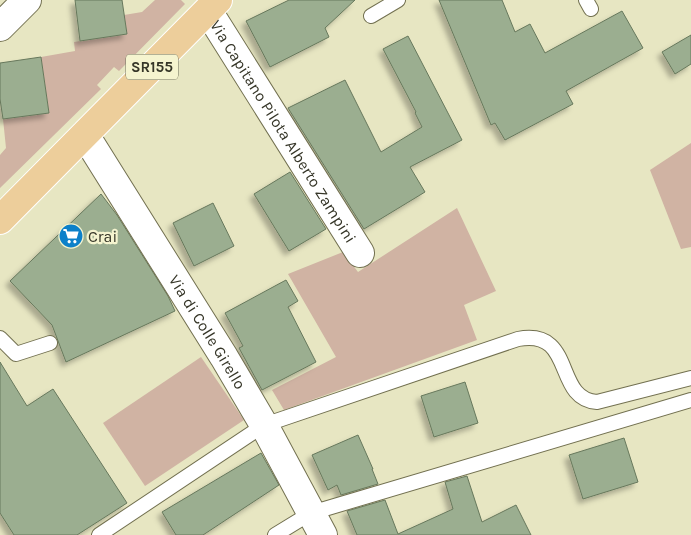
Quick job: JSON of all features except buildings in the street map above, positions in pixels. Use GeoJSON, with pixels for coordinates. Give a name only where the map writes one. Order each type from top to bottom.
{"type":"FeatureCollection","features":[{"type":"Feature","properties":{"kind":"main road","name":"SR155"},"geometry":{"type":"LineString","coordinates":[[0,220],[213,5]]}},
{"type":"Feature","properties":{"kind":"street"},"geometry":{"type":"LineString","coordinates":[[0,27],[27,0]]}},
{"type":"Feature","properties":{"kind":"street","name":"Via Capitano Pilota Alberto Zampini"},"geometry":{"type":"LineString","coordinates":[[213,5],[360,253]]}},
{"type":"Feature","properties":{"kind":"street","name":"Via di Colle Girello"},"geometry":{"type":"LineString","coordinates":[[85,135],[224,357],[264,425],[317,524]]}},
{"type":"Feature","properties":{"kind":"lane"},"geometry":{"type":"LineString","coordinates":[[371,16],[398,0]]}},
{"type":"Feature","properties":{"kind":"lane"},"geometry":{"type":"LineString","coordinates":[[99,535],[264,425],[518,339],[527,337],[548,342],[557,354],[572,386],[583,398],[590,401],[597,402],[691,378]]}},
{"type":"Feature","properties":{"kind":"lane"},"geometry":{"type":"LineString","coordinates":[[0,338],[16,354],[50,342]]}},
{"type":"Feature","properties":{"kind":"lane"},"geometry":{"type":"LineString","coordinates":[[275,535],[317,524],[691,400]]}},
{"type":"Feature","properties":{"kind":"shaded area"},"geometry":{"type":"Polygon","coordinates":[[[155,0],[181,0],[185,4],[119,71],[114,67],[97,85],[101,89],[0,188],[0,155],[6,148],[3,119],[49,113],[41,57],[75,51],[74,42],[127,34],[124,15],[142,12],[155,0]]]}},
{"type":"Feature","properties":{"kind":"shaded area"},"geometry":{"type":"Polygon","coordinates":[[[691,143],[691,247],[681,249],[650,170],[691,143]]]}},
{"type":"Feature","properties":{"kind":"shaded area"},"geometry":{"type":"Polygon","coordinates":[[[457,208],[496,291],[464,305],[477,340],[284,410],[272,390],[336,357],[288,274],[343,252],[358,272],[457,208]]]}},
{"type":"Feature","properties":{"kind":"shaded area"},"geometry":{"type":"Polygon","coordinates":[[[201,357],[244,420],[145,486],[103,423],[201,357]]]}},
{"type":"Feature","properties":{"kind":"place","name":"Crai"},"geometry":{"type":"Point","coordinates":[71,236]}}]}
